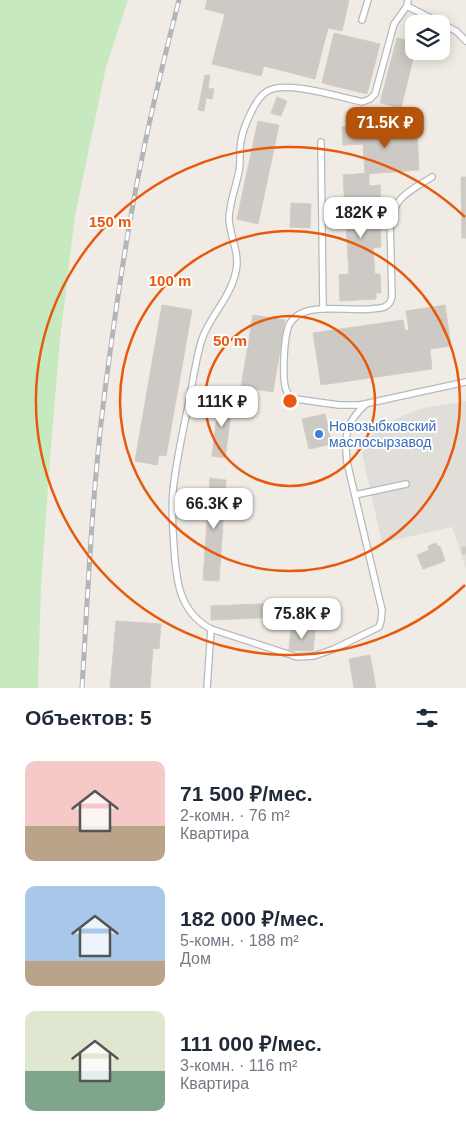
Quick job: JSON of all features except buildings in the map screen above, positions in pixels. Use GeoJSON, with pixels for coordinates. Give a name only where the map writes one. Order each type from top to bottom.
{"type":"FeatureCollection","features":[{"type":"Feature","properties":{"kind":"lane"},"geometry":{"type":"LineString","coordinates":[[362,20],[368,0]]}},
{"type":"Feature","properties":{"kind":"lane"},"geometry":{"type":"LineString","coordinates":[[366,404],[350,421],[346,440],[347,462],[382,610],[379,626],[375,630],[334,649],[314,656],[302,657],[288,655],[211,629],[199,622],[190,612],[178,584],[173,528],[173,492],[202,341],[212,317],[230,290],[236,268],[237,258],[229,221],[240,168],[241,141],[244,130],[258,100],[266,91],[277,87],[290,86],[362,102],[370,99],[375,94],[394,24],[407,3],[456,31],[466,41]]}},
{"type":"Feature","properties":{"kind":"lane"},"geometry":{"type":"LineString","coordinates":[[322,142],[323,309]]}},
{"type":"Feature","properties":{"kind":"lane"},"geometry":{"type":"LineString","coordinates":[[432,177],[403,196],[398,201],[392,214],[390,222],[391,302],[384,307],[360,310],[310,310],[303,312],[293,319],[290,324],[284,371],[287,392],[296,399],[350,406],[466,382]]}},
{"type":"Feature","properties":{"kind":"lane"},"geometry":{"type":"LineString","coordinates":[[355,495],[406,484]]}},
{"type":"Feature","properties":{"kind":"lane"},"geometry":{"type":"LineString","coordinates":[[207,688],[211,629]]}},
{"type":"Feature","properties":{"kind":"shaded area"},"geometry":{"type":"Polygon","coordinates":[[[466,401],[466,569],[452,527],[382,543],[362,454],[376,426],[424,408],[466,401]]]}},
{"type":"Feature","properties":{"kind":"green space"},"geometry":{"type":"Polygon","coordinates":[[[0,0],[128,0],[106,67],[75,216],[60,339],[50,459],[41,586],[38,688],[0,688],[0,0]]]}},
{"type":"Feature","properties":{"kind":"railway"},"geometry":{"type":"LineString","coordinates":[[82,688],[96,470],[115,319],[141,164],[179,0]]}},
{"type":"Feature","properties":{"kind":"place","name":"Новозыбковский маслосырзавод"},"geometry":{"type":"Point","coordinates":[319,434]}}]}
